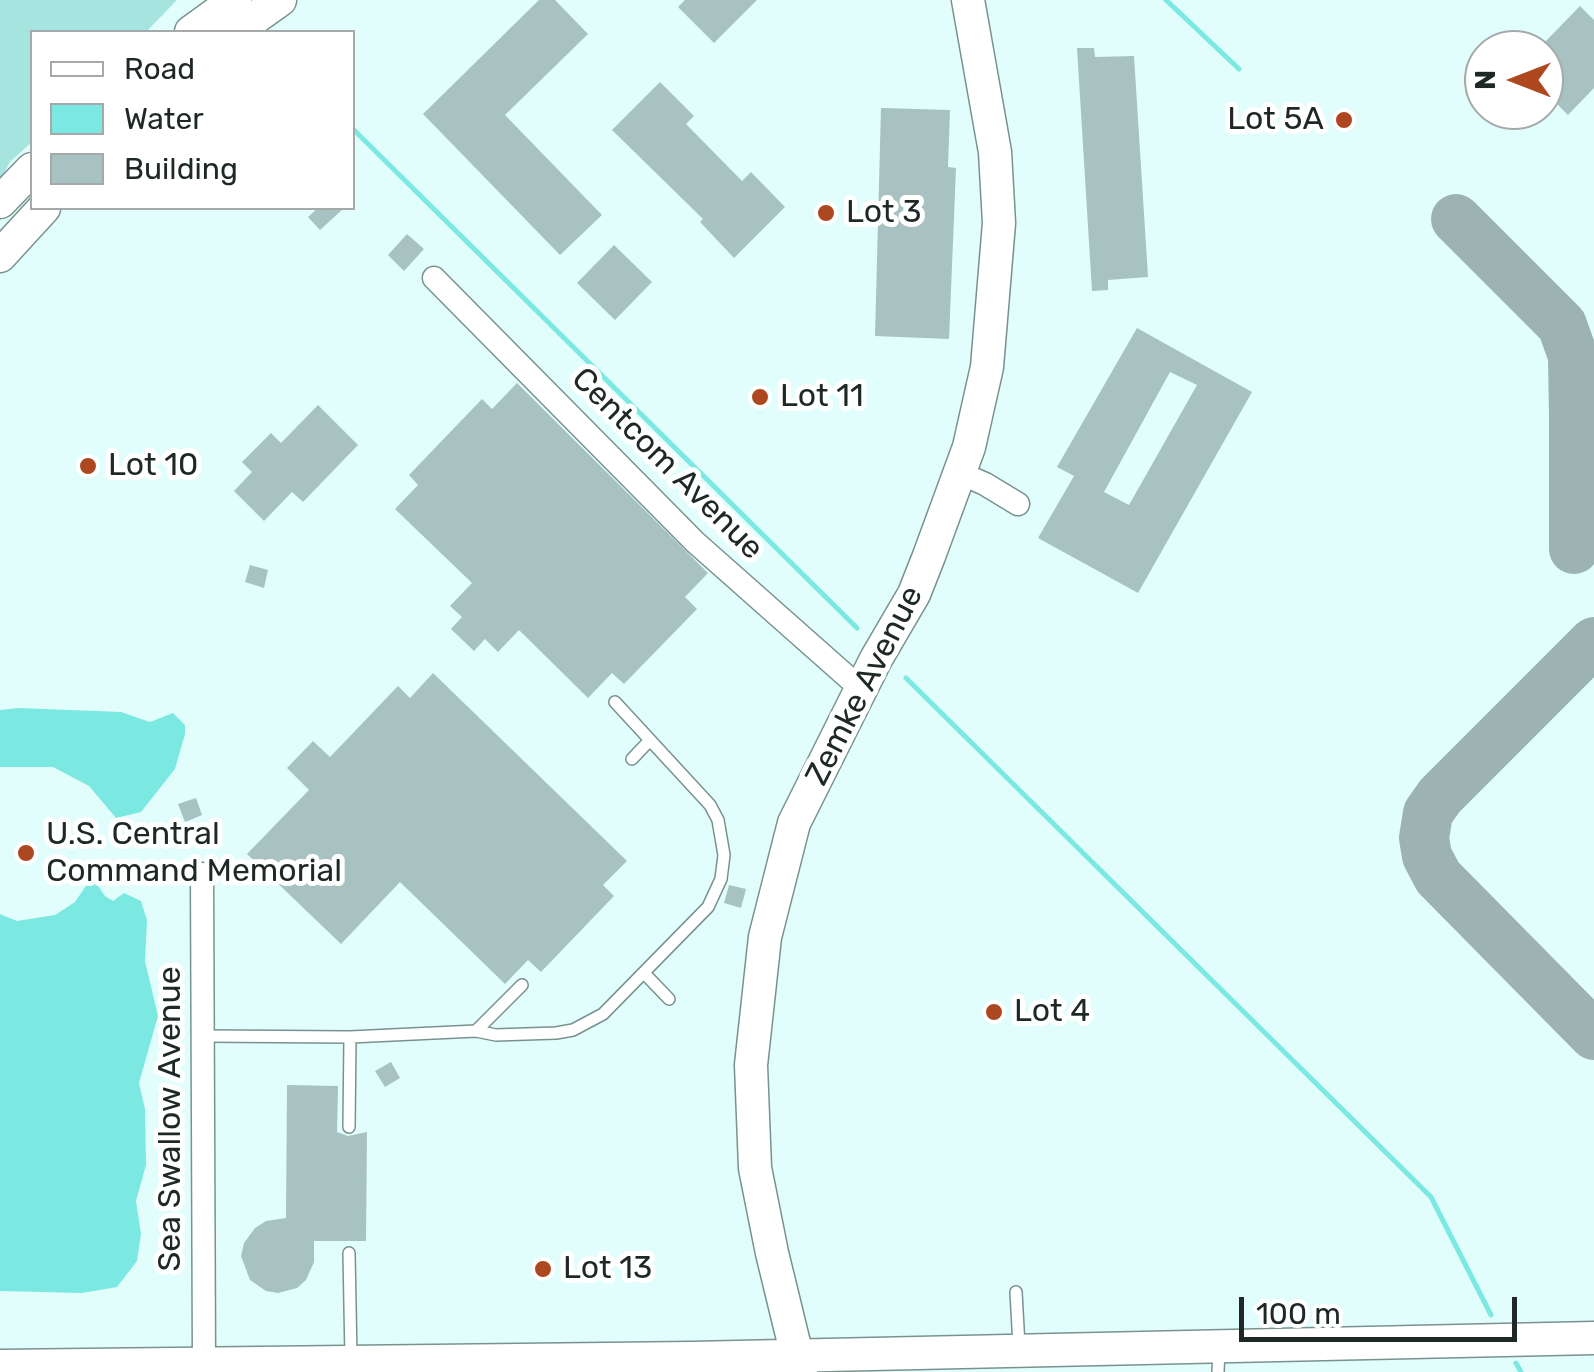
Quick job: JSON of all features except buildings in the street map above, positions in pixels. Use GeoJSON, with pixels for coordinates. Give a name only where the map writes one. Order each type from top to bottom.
{"type":"FeatureCollection","features":[{"type":"Feature","properties":{"kind":"street"},"geometry":{"type":"LineString","coordinates":[[195,30],[234,0]]}},
{"type":"Feature","properties":{"kind":"street"},"geometry":{"type":"LineString","coordinates":[[239,30],[280,0]]}},
{"type":"Feature","properties":{"kind":"street","name":"Zemke Avenue"},"geometry":{"type":"LineString","coordinates":[[799,1363],[755,1168],[751,1065],[765,937],[794,823],[914,594],[960,474],[987,366],[999,222],[995,152],[968,0]]}},
{"type":"Feature","properties":{"kind":"street"},"geometry":{"type":"LineString","coordinates":[[0,202],[30,170]]}},
{"type":"Feature","properties":{"kind":"street"},"geometry":{"type":"LineString","coordinates":[[0,256],[42,210]]}},
{"type":"Feature","properties":{"kind":"street","name":"Centcom Avenue"},"geometry":{"type":"LineString","coordinates":[[434,278],[695,542],[861,689]]}},
{"type":"Feature","properties":{"kind":"street"},"geometry":{"type":"LineString","coordinates":[[960,474],[986,484],[1018,504]]}},
{"type":"Feature","properties":{"kind":"street","name":"Sea Swallow Avenue"},"geometry":{"type":"LineString","coordinates":[[202,874],[204,1368]]}},
{"type":"Feature","properties":{"kind":"street"},"geometry":{"type":"LineString","coordinates":[[0,1366],[799,1363],[1019,1350],[1160,1360],[1219,1359],[1594,1338]]}},
{"type":"Feature","properties":{"kind":"lane"},"geometry":{"type":"LineString","coordinates":[[203,1036],[350,1037],[476,1031],[496,1035],[573,1030],[602,1014],[708,907],[721,878],[724,855],[718,820],[710,805],[614,702]]}},
{"type":"Feature","properties":{"kind":"lane"},"geometry":{"type":"LineString","coordinates":[[632,759],[650,740]]}},
{"type":"Feature","properties":{"kind":"lane"},"geometry":{"type":"LineString","coordinates":[[644,974],[669,999]]}},
{"type":"Feature","properties":{"kind":"lane"},"geometry":{"type":"LineString","coordinates":[[476,1031],[522,986]]}},
{"type":"Feature","properties":{"kind":"lane"},"geometry":{"type":"LineString","coordinates":[[350,1037],[350,1128]]}},
{"type":"Feature","properties":{"kind":"lane"},"geometry":{"type":"LineString","coordinates":[[350,1253],[352,1362]]}},
{"type":"Feature","properties":{"kind":"lane"},"geometry":{"type":"LineString","coordinates":[[1016,1292],[1019,1350]]}},
{"type":"Feature","properties":{"kind":"shaded area"},"geometry":{"type":"Polygon","coordinates":[[[0,0],[177,0],[148,30],[30,30],[30,144],[10,162],[0,180],[0,0]]]}},
{"type":"Feature","properties":{"kind":"water"},"geometry":{"type":"Polygon","coordinates":[[[0,710],[121,712],[150,722],[173,713],[185,725],[185,734],[175,769],[141,812],[116,818],[89,786],[53,767],[0,767],[0,710]]]}},
{"type":"Feature","properties":{"kind":"water"},"geometry":{"type":"Polygon","coordinates":[[[92,877],[113,901],[124,893],[141,901],[147,920],[145,961],[158,1016],[139,1083],[145,1109],[146,1165],[136,1201],[141,1234],[137,1261],[117,1287],[82,1293],[0,1291],[0,914],[17,921],[55,915],[75,902],[92,877]]]}},
{"type":"Feature","properties":{"kind":"waterway"},"geometry":{"type":"LineString","coordinates":[[1166,0],[1239,69]]}},
{"type":"Feature","properties":{"kind":"waterway"},"geometry":{"type":"LineString","coordinates":[[355,131],[857,628]]}},
{"type":"Feature","properties":{"kind":"waterway"},"geometry":{"type":"LineString","coordinates":[[906,678],[1431,1197],[1491,1315]]}},
{"type":"Feature","properties":{"kind":"waterway"},"geometry":{"type":"LineString","coordinates":[[1516,1363],[1521,1372]]}},
{"type":"Feature","properties":{"kind":"taxiway"},"geometry":{"type":"LineString","coordinates":[[1456,219],[1562,325],[1573,356],[1574,417]]}},
{"type":"Feature","properties":{"kind":"taxiway"},"geometry":{"type":"LineString","coordinates":[[1574,549],[1574,417],[1583,387]]}},
{"type":"Feature","properties":{"kind":"taxiway"},"geometry":{"type":"LineString","coordinates":[[1594,642],[1440,796],[1428,813],[1424,838],[1427,856],[1438,877],[1594,1035]]}},
{"type":"Feature","properties":{"kind":"place","name":"Lot 5A"},"geometry":{"type":"Point","coordinates":[1344,120]}},
{"type":"Feature","properties":{"kind":"place","name":"Lot 3"},"geometry":{"type":"Point","coordinates":[826,213]}},
{"type":"Feature","properties":{"kind":"place","name":"Lot 11"},"geometry":{"type":"Point","coordinates":[760,397]}},
{"type":"Feature","properties":{"kind":"place","name":"Lot 10"},"geometry":{"type":"Point","coordinates":[88,466]}},
{"type":"Feature","properties":{"kind":"place","name":"U.S. Central Command Memorial"},"geometry":{"type":"Point","coordinates":[26,853]}},
{"type":"Feature","properties":{"kind":"place","name":"Lot 4"},"geometry":{"type":"Point","coordinates":[994,1012]}},
{"type":"Feature","properties":{"kind":"place","name":"Lot 13"},"geometry":{"type":"Point","coordinates":[543,1269]}}]}
